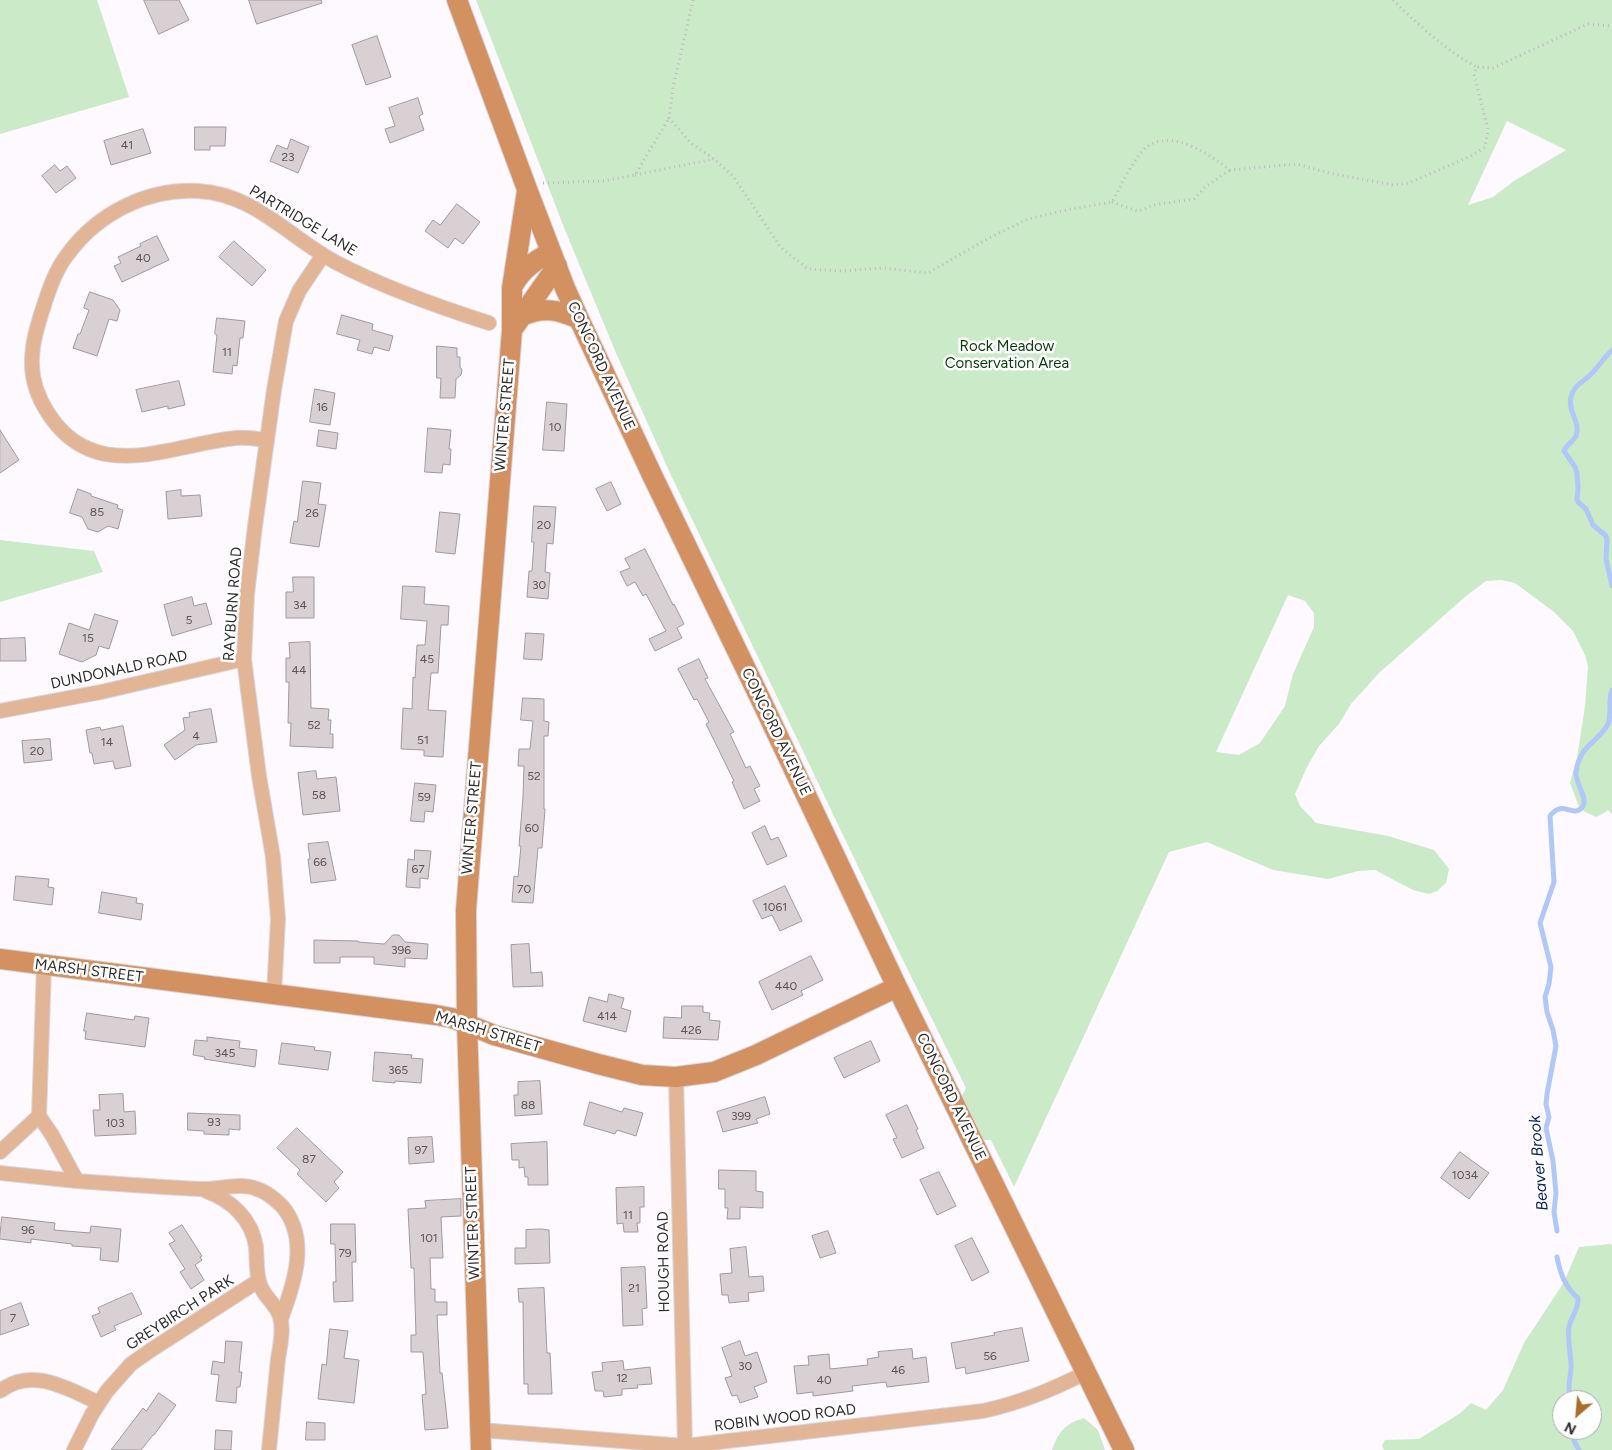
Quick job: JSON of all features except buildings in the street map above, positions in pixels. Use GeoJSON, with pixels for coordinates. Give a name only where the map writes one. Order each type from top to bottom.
{"type":"FeatureCollection","features":[{"type":"Feature","properties":{"kind":"main road","name":"CONCORD AVENUE"},"geometry":{"type":"LineString","coordinates":[[457,0],[535,186],[554,259],[579,319],[652,477],[897,987],[1124,1450]]}},
{"type":"Feature","properties":{"kind":"main road","name":"WINTER STREET"},"geometry":{"type":"LineString","coordinates":[[481,1450],[467,1024],[465,939],[467,880],[517,323],[512,288],[535,186]]}},
{"type":"Feature","properties":{"kind":"main road"},"geometry":{"type":"LineString","coordinates":[[512,288],[518,277],[532,263],[554,259]]}},
{"type":"Feature","properties":{"kind":"main road"},"geometry":{"type":"LineString","coordinates":[[517,323],[554,259]]}},
{"type":"Feature","properties":{"kind":"main road"},"geometry":{"type":"LineString","coordinates":[[517,323],[533,311],[546,310],[565,313],[579,319]]}},
{"type":"Feature","properties":{"kind":"main road","name":"MARSH STREET"},"geometry":{"type":"LineString","coordinates":[[0,959],[436,1015],[467,1024],[494,1035],[598,1064],[642,1075],[676,1077],[714,1072],[756,1055],[897,987]]}},
{"type":"Feature","properties":{"kind":"street","name":"PARTRIDGE LANE"},"geometry":{"type":"LineString","coordinates":[[267,440],[239,438],[128,456],[100,453],[77,444],[68,437],[49,415],[33,377],[33,347],[38,322],[58,268],[69,252],[102,220],[126,205],[151,196],[179,191],[220,194],[235,198],[265,214],[322,255],[347,268],[450,310],[489,323]]}},
{"type":"Feature","properties":{"kind":"street","name":"RAYBURN ROAD"},"geometry":{"type":"LineString","coordinates":[[274,994],[278,918],[273,857],[259,776],[244,659],[248,584],[274,390],[286,321],[299,291],[322,255]]}},
{"type":"Feature","properties":{"kind":"street","name":"DUNDONALD ROAD"},"geometry":{"type":"LineString","coordinates":[[0,711],[101,692],[244,659]]}},
{"type":"Feature","properties":{"kind":"street"},"geometry":{"type":"LineString","coordinates":[[44,966],[39,1116],[78,1181]]}},
{"type":"Feature","properties":{"kind":"street","name":"HOUGH ROAD"},"geometry":{"type":"LineString","coordinates":[[676,1077],[685,1446]]}},
{"type":"Feature","properties":{"kind":"street"},"geometry":{"type":"LineString","coordinates":[[0,1152],[39,1116]]}},
{"type":"Feature","properties":{"kind":"street"},"geometry":{"type":"LineString","coordinates":[[0,1173],[78,1181],[202,1189],[247,1186],[257,1188],[277,1201],[286,1211],[292,1223],[298,1250],[293,1281],[280,1319],[280,1347],[269,1450]]}},
{"type":"Feature","properties":{"kind":"street"},"geometry":{"type":"LineString","coordinates":[[202,1189],[230,1203],[240,1212],[254,1234],[258,1281],[280,1319]]}},
{"type":"Feature","properties":{"kind":"street","name":"GREYBIRCH PARK"},"geometry":{"type":"LineString","coordinates":[[74,1450],[99,1402],[115,1380],[131,1364],[258,1281]]}},
{"type":"Feature","properties":{"kind":"street","name":"ROBIN WOOD ROAD"},"geometry":{"type":"LineString","coordinates":[[480,1430],[685,1446],[983,1411],[1025,1400],[1085,1373]]}},
{"type":"Feature","properties":{"kind":"street"},"geometry":{"type":"LineString","coordinates":[[0,1390],[19,1381],[36,1379],[53,1383],[99,1402]]}},
{"type":"Feature","properties":{"kind":"path"},"geometry":{"type":"LineString","coordinates":[[635,176],[669,118],[673,88],[693,0]]}},
{"type":"Feature","properties":{"kind":"path"},"geometry":{"type":"LineString","coordinates":[[1393,0],[1463,60],[1477,67],[1493,68],[1588,24],[1612,26]]}},
{"type":"Feature","properties":{"kind":"path"},"geometry":{"type":"LineString","coordinates":[[669,118],[691,143],[714,159],[733,176],[781,248],[808,269],[841,271],[884,268],[928,273],[988,238],[1028,219],[1071,208],[1112,202],[1137,211],[1153,205],[1194,200],[1205,187],[1230,170],[1297,164],[1330,173],[1393,185],[1409,183],[1473,156],[1485,147],[1488,130],[1474,74],[1477,67]]}},
{"type":"Feature","properties":{"kind":"path"},"geometry":{"type":"LineString","coordinates":[[1112,202],[1140,154],[1148,146],[1163,141],[1186,144],[1205,152],[1230,170]]}},
{"type":"Feature","properties":{"kind":"path"},"geometry":{"type":"LineString","coordinates":[[535,186],[604,181],[714,159]]}},
{"type":"Feature","properties":{"kind":"green space"},"geometry":{"type":"Polygon","coordinates":[[[0,0],[97,0],[129,97],[0,134],[0,0]]]}},
{"type":"Feature","properties":{"kind":"green space","name":"Rock Meadow Conservation Area"},"geometry":{"type":"Polygon","coordinates":[[[476,0],[1612,0],[1612,814],[1608,810],[1596,817],[1585,812],[1579,807],[1570,783],[1577,758],[1585,706],[1588,666],[1585,655],[1573,631],[1554,612],[1515,583],[1501,580],[1486,581],[1466,596],[1379,673],[1351,704],[1339,724],[1319,746],[1295,794],[1300,806],[1316,823],[1388,836],[1434,850],[1449,869],[1446,883],[1437,891],[1429,894],[1413,890],[1375,870],[1358,871],[1328,879],[1273,870],[1207,842],[1169,852],[1014,1187],[991,1140],[964,1140],[953,1114],[966,1088],[670,473],[616,353],[565,230],[476,0]],[[1507,121],[1468,205],[1493,197],[1514,181],[1566,150],[1507,121]],[[1288,595],[1216,752],[1239,755],[1260,743],[1285,706],[1293,674],[1314,627],[1314,613],[1305,601],[1288,595]]]}},
{"type":"Feature","properties":{"kind":"green space"},"geometry":{"type":"Polygon","coordinates":[[[0,540],[94,551],[103,572],[0,602],[0,540]]]}},
{"type":"Feature","properties":{"kind":"green space"},"geometry":{"type":"Polygon","coordinates":[[[1612,1245],[1612,1450],[1384,1450],[1382,1446],[1385,1440],[1419,1439],[1459,1414],[1471,1403],[1486,1410],[1503,1390],[1524,1343],[1564,1282],[1579,1247],[1612,1245]]]}},
{"type":"Feature","properties":{"kind":"green space"},"geometry":{"type":"Polygon","coordinates":[[[1084,1418],[1098,1430],[1105,1450],[1052,1450],[1060,1433],[1067,1426],[1084,1418]]]}},
{"type":"Feature","properties":{"kind":"waterway","name":"Beaver Brook"},"geometry":{"type":"LineString","coordinates":[[1612,350],[1591,374],[1577,386],[1571,397],[1570,402],[1577,431],[1575,438],[1564,451],[1577,473],[1578,502],[1586,509],[1593,525],[1606,536],[1606,559],[1612,586]]}},
{"type":"Feature","properties":{"kind":"waterway","name":"Beaver Brook"},"geometry":{"type":"LineString","coordinates":[[1557,1231],[1554,1212],[1556,1193],[1553,1161],[1546,1128],[1549,1117],[1546,1104],[1547,1094],[1556,1046],[1545,997],[1551,967],[1540,923],[1554,882],[1550,816],[1559,809],[1576,811],[1580,810],[1583,806],[1584,799],[1576,776],[1578,763],[1585,750],[1604,731],[1608,724],[1612,690]]}},
{"type":"Feature","properties":{"kind":"waterway","name":"Beaver Brook"},"geometry":{"type":"LineString","coordinates":[[1557,1257],[1564,1279],[1578,1298],[1569,1327],[1571,1366],[1569,1390]]}},
{"type":"Feature","properties":{"kind":"waterway","name":"Beaver Brook"},"geometry":{"type":"LineString","coordinates":[[1574,1440],[1579,1450]]}}]}
